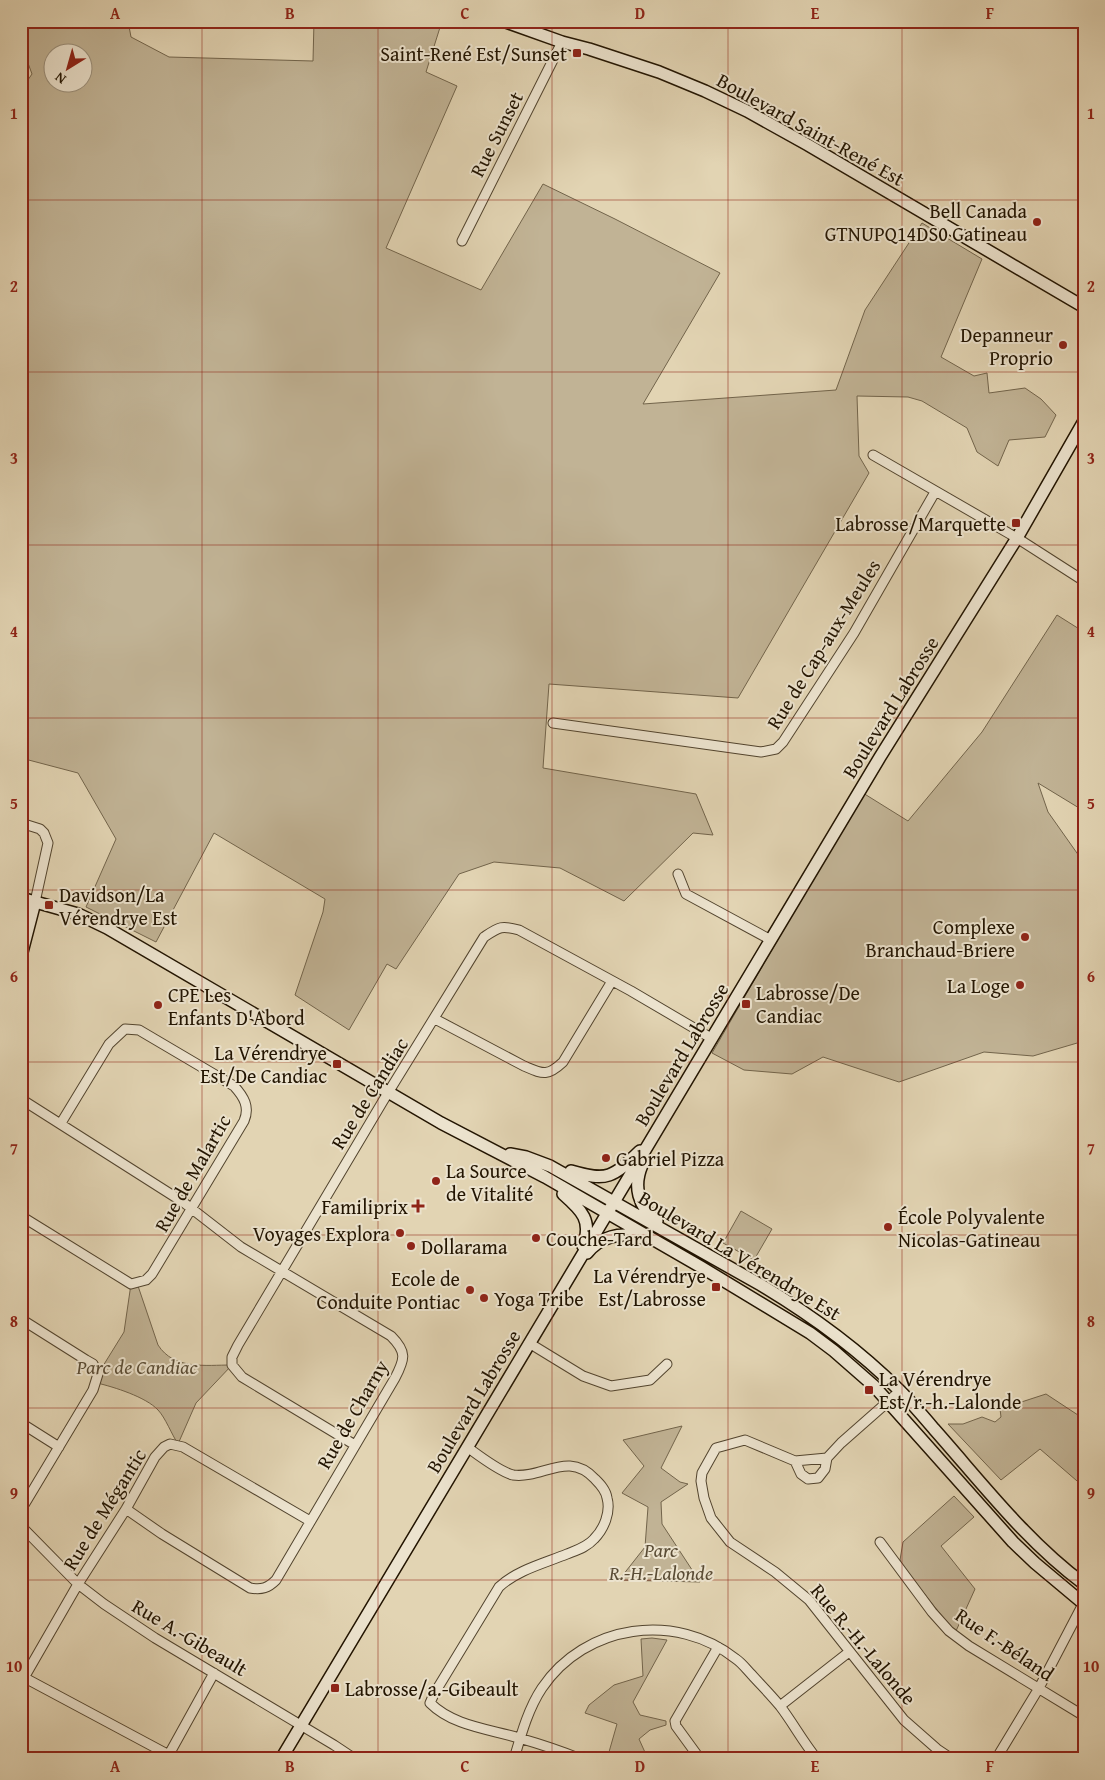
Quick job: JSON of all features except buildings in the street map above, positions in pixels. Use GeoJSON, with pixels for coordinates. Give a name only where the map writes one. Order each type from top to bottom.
{"type":"FeatureCollection","features":[{"type":"Feature","properties":{"kind":"main road","name":"Boulevard Saint-René Est"},"geometry":{"type":"LineString","coordinates":[[503,21],[562,42],[659,72],[687,85],[706,91],[747,111],[1084,307]]}},
{"type":"Feature","properties":{"kind":"main road","name":"Boulevard Labrosse"},"geometry":{"type":"LineString","coordinates":[[281,1759],[880,757],[1017,538],[1084,421]]}},
{"type":"Feature","properties":{"kind":"main road","name":"Boulevard La Vérendrye Est"},"geometry":{"type":"LineString","coordinates":[[21,898],[78,914],[107,928],[388,1093],[545,1177],[701,1267],[810,1334],[854,1369],[888,1402],[1013,1542],[1035,1563],[1084,1603]]}},
{"type":"Feature","properties":{"kind":"main road"},"geometry":{"type":"LineString","coordinates":[[21,956],[35,902]]}},
{"type":"Feature","properties":{"kind":"main road"},"geometry":{"type":"LineString","coordinates":[[550,1166],[590,1177],[608,1176],[623,1168],[652,1140]]}},
{"type":"Feature","properties":{"kind":"main road"},"geometry":{"type":"LineString","coordinates":[[652,1140],[638,1174],[638,1197],[651,1217],[679,1238]]}},
{"type":"Feature","properties":{"kind":"main road","name":"Boulevard La Vérendrye Est"},"geometry":{"type":"LineString","coordinates":[[496,1151],[526,1157],[550,1166],[761,1285],[814,1318],[855,1349],[900,1391],[1026,1534],[1066,1571],[1084,1584]]}},
{"type":"Feature","properties":{"kind":"main road"},"geometry":{"type":"LineString","coordinates":[[545,1177],[582,1211],[586,1223],[585,1239],[571,1274]]}},
{"type":"Feature","properties":{"kind":"main road"},"geometry":{"type":"LineString","coordinates":[[571,1274],[590,1249],[614,1236],[632,1235],[664,1247]]}},
{"type":"Feature","properties":{"kind":"street","name":"Rue Sunset"},"geometry":{"type":"LineString","coordinates":[[462,241],[562,42]]}},
{"type":"Feature","properties":{"kind":"street"},"geometry":{"type":"LineString","coordinates":[[873,455],[1017,538],[1084,581]]}},
{"type":"Feature","properties":{"kind":"street","name":"Rue de Cap-aux-Meules"},"geometry":{"type":"LineString","coordinates":[[553,722],[761,752],[776,750],[854,633],[935,492]]}},
{"type":"Feature","properties":{"kind":"street"},"geometry":{"type":"LineString","coordinates":[[21,823],[40,829],[48,843],[35,902]]}},
{"type":"Feature","properties":{"kind":"street"},"geometry":{"type":"LineString","coordinates":[[678,874],[686,894],[771,940]]}},
{"type":"Feature","properties":{"kind":"street","name":"Rue de Candiac"},"geometry":{"type":"LineString","coordinates":[[356,1445],[242,1377],[232,1365],[232,1357],[388,1093],[484,937],[497,928],[506,926],[519,930],[711,1038]]}},
{"type":"Feature","properties":{"kind":"street"},"geometry":{"type":"LineString","coordinates":[[435,1019],[524,1066],[547,1073],[553,1071],[562,1062],[612,981]]}},
{"type":"Feature","properties":{"kind":"street","name":"Rue de Malartic"},"geometry":{"type":"LineString","coordinates":[[21,1216],[131,1284],[146,1280],[152,1274],[192,1209],[246,1114],[247,1109],[242,1095],[234,1086],[139,1030],[124,1029],[109,1044],[61,1123]]}},
{"type":"Feature","properties":{"kind":"street","name":"Rue de Charny"},"geometry":{"type":"LineString","coordinates":[[21,1099],[192,1209],[242,1247],[391,1336],[402,1350],[402,1365],[276,1580],[270,1586],[258,1590],[250,1588],[170,1540],[126,1509]]}},
{"type":"Feature","properties":{"kind":"street"},"geometry":{"type":"LineString","coordinates":[[21,1319],[92,1364],[98,1374],[93,1390],[21,1510]]}},
{"type":"Feature","properties":{"kind":"street"},"geometry":{"type":"LineString","coordinates":[[529,1343],[583,1376],[611,1386],[650,1380],[667,1364]]}},
{"type":"Feature","properties":{"kind":"street","name":"Rue R.-H.-Lalonde"},"geometry":{"type":"LineString","coordinates":[[795,1461],[801,1474],[808,1479],[818,1478],[825,1469],[827,1458],[841,1442],[900,1391]]}},
{"type":"Feature","properties":{"kind":"street"},"geometry":{"type":"LineString","coordinates":[[21,1424],[59,1447]]}},
{"type":"Feature","properties":{"kind":"street","name":"Rue R.-H.-Lalonde"},"geometry":{"type":"LineString","coordinates":[[827,1458],[795,1461],[745,1440],[716,1448],[702,1473],[701,1481],[710,1518],[730,1542],[775,1572],[809,1600],[904,1720],[937,1749],[952,1759]]}},
{"type":"Feature","properties":{"kind":"street","name":"Rue de Mégantic"},"geometry":{"type":"LineString","coordinates":[[23,1680],[78,1584],[160,1451],[170,1444],[178,1444],[310,1521]]}},
{"type":"Feature","properties":{"kind":"street"},"geometry":{"type":"LineString","coordinates":[[467,1447],[510,1474],[522,1476],[559,1467],[578,1466],[590,1474],[600,1485],[608,1498],[609,1510],[594,1539],[583,1547],[514,1576],[499,1587],[430,1702],[448,1716],[581,1759]]}},
{"type":"Feature","properties":{"kind":"street","name":"Rue A.-Gibeault"},"geometry":{"type":"LineString","coordinates":[[21,1526],[78,1584],[118,1614],[355,1759]]}},
{"type":"Feature","properties":{"kind":"street","name":"Rue F.-Béland"},"geometry":{"type":"LineString","coordinates":[[880,1542],[932,1612],[949,1631],[969,1646],[1084,1716]]}},
{"type":"Feature","properties":{"kind":"street"},"geometry":{"type":"LineString","coordinates":[[996,1759],[1039,1688],[1084,1603]]}},
{"type":"Feature","properties":{"kind":"street"},"geometry":{"type":"LineString","coordinates":[[514,1759],[530,1711],[542,1688],[570,1658],[593,1644],[612,1636],[632,1631],[657,1629],[679,1631],[718,1647],[737,1659],[780,1706],[817,1759]]}},
{"type":"Feature","properties":{"kind":"street"},"geometry":{"type":"LineString","coordinates":[[700,1759],[676,1726],[675,1721],[718,1647]]}},
{"type":"Feature","properties":{"kind":"street"},"geometry":{"type":"LineString","coordinates":[[780,1706],[849,1652]]}},
{"type":"Feature","properties":{"kind":"street"},"geometry":{"type":"LineString","coordinates":[[23,1680],[168,1757],[214,1673]]}},
{"type":"Feature","properties":{"kind":"green space"},"geometry":{"type":"Polygon","coordinates":[[[21,21],[128,21],[131,37],[169,57],[313,61],[314,21],[442,21],[426,72],[457,86],[386,248],[481,290],[543,184],[720,273],[643,404],[836,390],[865,310],[922,223],[982,259],[941,357],[974,376],[987,373],[989,393],[1025,388],[1041,399],[1056,415],[1045,437],[1009,440],[998,466],[977,452],[967,428],[922,401],[908,397],[857,396],[859,456],[869,473],[738,698],[549,684],[543,768],[696,794],[713,835],[693,833],[624,901],[560,868],[494,862],[459,874],[396,969],[387,964],[349,1030],[295,995],[323,912],[325,899],[214,833],[156,942],[86,907],[116,839],[78,773],[21,758],[21,90],[32,74],[21,44],[21,21]]]}},
{"type":"Feature","properties":{"kind":"green space"},"geometry":{"type":"Polygon","coordinates":[[[1057,615],[1084,632],[1084,811],[1038,783],[1048,812],[1084,863],[1084,1041],[1033,1056],[984,1052],[899,1082],[823,1057],[792,1074],[744,1070],[712,1053],[863,793],[908,821],[982,732],[1057,615]]]}},
{"type":"Feature","properties":{"kind":"green space"},"geometry":{"type":"Polygon","coordinates":[[[741,1211],[772,1229],[754,1260],[723,1243],[741,1211]]]}},
{"type":"Feature","properties":{"kind":"green space","name":"Parc de Candiac"},"geometry":{"type":"Polygon","coordinates":[[[137,1283],[158,1345],[165,1353],[173,1359],[191,1364],[232,1365],[196,1403],[178,1444],[163,1417],[153,1405],[129,1393],[97,1383],[98,1374],[124,1332],[131,1284],[137,1283]]]}},
{"type":"Feature","properties":{"kind":"green space"},"geometry":{"type":"Polygon","coordinates":[[[1046,1394],[1084,1419],[1084,1487],[1040,1449],[1001,1480],[948,1424],[963,1424],[982,1417],[995,1422],[1001,1417],[1000,1409],[1046,1394]]]}},
{"type":"Feature","properties":{"kind":"green space","name":"Parc R.-H.-Lalonde"},"geometry":{"type":"Polygon","coordinates":[[[682,1426],[661,1468],[680,1482],[688,1484],[661,1502],[662,1524],[700,1582],[619,1580],[645,1547],[648,1507],[622,1493],[644,1466],[623,1440],[682,1426]]]}},
{"type":"Feature","properties":{"kind":"green space"},"geometry":{"type":"Polygon","coordinates":[[[954,1496],[974,1517],[941,1546],[975,1589],[956,1631],[945,1620],[904,1568],[900,1560],[903,1542],[954,1496]]]}},
{"type":"Feature","properties":{"kind":"green space"},"geometry":{"type":"Polygon","coordinates":[[[641,1639],[667,1640],[633,1702],[640,1715],[666,1721],[666,1725],[650,1730],[639,1739],[648,1759],[645,1759],[644,1752],[615,1759],[609,1752],[617,1724],[585,1713],[589,1705],[614,1685],[643,1676],[641,1639]]]}},
{"type":"Feature","properties":{"kind":"place","name":"Saint-René Est/Sunset"},"geometry":{"type":"Point","coordinates":[577,53]}},
{"type":"Feature","properties":{"kind":"place","name":"Bell Canada GTNUPQ14DS0 Gatineau"},"geometry":{"type":"Point","coordinates":[1037,222]}},
{"type":"Feature","properties":{"kind":"place","name":"Depanneur Proprio"},"geometry":{"type":"Point","coordinates":[1063,345]}},
{"type":"Feature","properties":{"kind":"place","name":"Labrosse/Marquette"},"geometry":{"type":"Point","coordinates":[1016,523]}},
{"type":"Feature","properties":{"kind":"place","name":"Davidson/La Vérendrye Est"},"geometry":{"type":"Point","coordinates":[49,905]}},
{"type":"Feature","properties":{"kind":"place","name":"Complexe Branchaud-Briere"},"geometry":{"type":"Point","coordinates":[1025,937]}},
{"type":"Feature","properties":{"kind":"place","name":"La Loge"},"geometry":{"type":"Point","coordinates":[1020,985]}},
{"type":"Feature","properties":{"kind":"place","name":"Labrosse/De Candiac"},"geometry":{"type":"Point","coordinates":[746,1004]}},
{"type":"Feature","properties":{"kind":"place","name":"CPE Les Enfants D'Abord"},"geometry":{"type":"Point","coordinates":[158,1005]}},
{"type":"Feature","properties":{"kind":"place","name":"La Vérendrye Est/De Candiac"},"geometry":{"type":"Point","coordinates":[337,1064]}},
{"type":"Feature","properties":{"kind":"place","name":"Gabriel Pizza"},"geometry":{"type":"Point","coordinates":[606,1158]}},
{"type":"Feature","properties":{"kind":"place","name":"La Source de Vitalité"},"geometry":{"type":"Point","coordinates":[436,1181]}},
{"type":"Feature","properties":{"kind":"place","name":"Familiprix"},"geometry":{"type":"Point","coordinates":[418,1206]}},
{"type":"Feature","properties":{"kind":"place","name":"École Polyvalente Nicolas-Gatineau"},"geometry":{"type":"Point","coordinates":[888,1227]}},
{"type":"Feature","properties":{"kind":"place","name":"Voyages Explora"},"geometry":{"type":"Point","coordinates":[400,1233]}},
{"type":"Feature","properties":{"kind":"place","name":"Couche-Tard"},"geometry":{"type":"Point","coordinates":[536,1238]}},
{"type":"Feature","properties":{"kind":"place","name":"Dollarama"},"geometry":{"type":"Point","coordinates":[411,1246]}},
{"type":"Feature","properties":{"kind":"place","name":"La Vérendrye Est/Labrosse"},"geometry":{"type":"Point","coordinates":[716,1287]}},
{"type":"Feature","properties":{"kind":"place","name":"Ecole de Conduite Pontiac"},"geometry":{"type":"Point","coordinates":[470,1290]}},
{"type":"Feature","properties":{"kind":"place","name":"Yoga Tribe"},"geometry":{"type":"Point","coordinates":[484,1298]}},
{"type":"Feature","properties":{"kind":"place","name":"La Vérendrye Est/r.-h.-Lalonde"},"geometry":{"type":"Point","coordinates":[869,1390]}},
{"type":"Feature","properties":{"kind":"place","name":"Labrosse/a.-Gibeault"},"geometry":{"type":"Point","coordinates":[335,1688]}}]}
